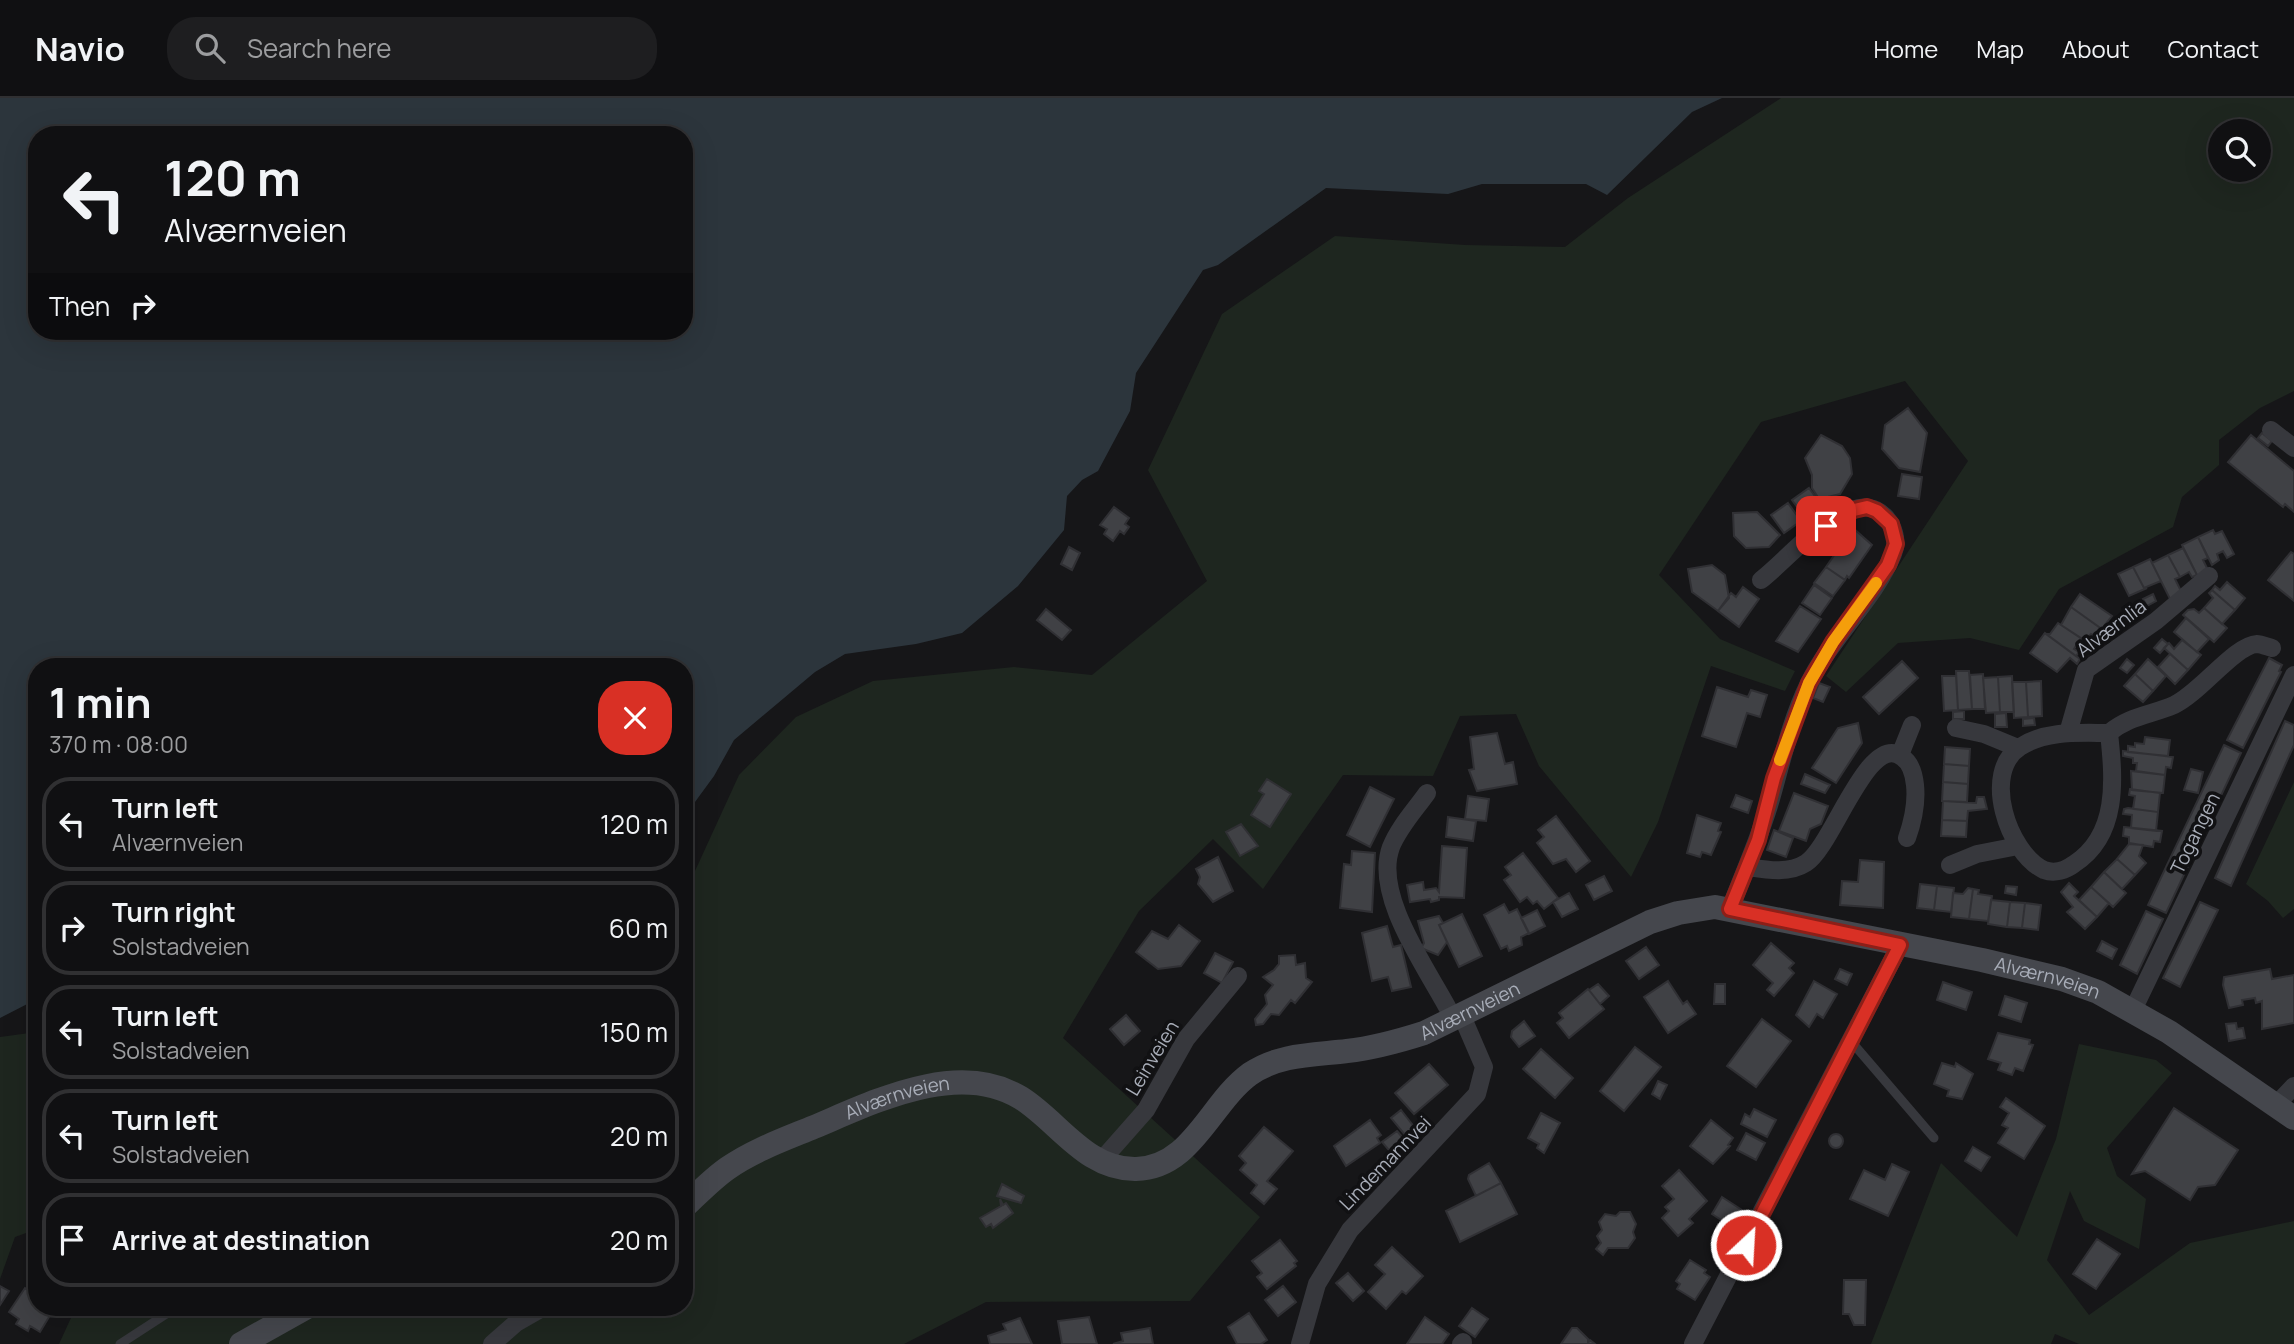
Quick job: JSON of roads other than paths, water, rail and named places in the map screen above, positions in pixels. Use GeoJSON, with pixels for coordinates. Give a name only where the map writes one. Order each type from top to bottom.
{"type":"FeatureCollection","features":[{"type":"Feature","properties":{"kind":"main road","name":"Alværnveien"},"geometry":{"type":"LineString","coordinates":[[693,1199],[726,1169],[768,1146],[895,1095],[948,1084],[988,1085],[1007,1090],[1034,1107],[1076,1145],[1101,1161],[1136,1170],[1154,1167],[1171,1159],[1191,1143],[1232,1089],[1265,1065],[1288,1058],[1387,1044],[1458,1018],[1650,922],[1695,909],[1730,909],[2062,979],[2133,1010],[2285,1111]]}},
{"type":"Feature","properties":{"kind":"main road"},"geometry":{"type":"LineString","coordinates":[[241,1344],[291,1316]]}},
{"type":"Feature","properties":{"kind":"street"},"geometry":{"type":"LineString","coordinates":[[2271,430],[2294,448]]}},
{"type":"Feature","properties":{"kind":"street"},"geometry":{"type":"LineString","coordinates":[[1730,909],[1748,867],[1772,796],[1774,778],[1809,683],[1833,642],[1888,565],[1896,544],[1894,529],[1877,511],[1867,507],[1854,510],[1813,535],[1760,580]]}},
{"type":"Feature","properties":{"kind":"street","name":"Alværnlia"},"geometry":{"type":"LineString","coordinates":[[2068,733],[2086,670],[2156,621],[2208,576]]}},
{"type":"Feature","properties":{"kind":"street"},"geometry":{"type":"LineString","coordinates":[[2109,733],[2112,792],[2100,837],[2075,864],[2052,872],[2039,866],[2018,846],[2011,832],[2001,794],[2004,771],[2018,748],[2030,741],[2068,733],[2109,733],[2121,722],[2174,705],[2194,693],[2241,648],[2258,644],[2272,648]]}},
{"type":"Feature","properties":{"kind":"street","name":"Togangen"},"geometry":{"type":"LineString","coordinates":[[2133,1010],[2294,675]]}},
{"type":"Feature","properties":{"kind":"street"},"geometry":{"type":"LineString","coordinates":[[1900,755],[1912,725]]}},
{"type":"Feature","properties":{"kind":"street"},"geometry":{"type":"LineString","coordinates":[[1956,728],[1984,734],[2018,748]]}},
{"type":"Feature","properties":{"kind":"street"},"geometry":{"type":"LineString","coordinates":[[1748,867],[1784,870],[1798,867],[1811,859],[1826,841],[1857,784],[1877,757],[1886,751],[1900,755],[1911,768],[1916,794],[1907,838]]}},
{"type":"Feature","properties":{"kind":"street","name":"Lindemannvei"},"geometry":{"type":"LineString","coordinates":[[1300,1344],[1317,1284],[1350,1230],[1477,1094],[1484,1067],[1458,1018],[1410,940],[1388,875],[1391,847],[1427,793]]}},
{"type":"Feature","properties":{"kind":"street"},"geometry":{"type":"LineString","coordinates":[[1950,865],[1977,854],[2018,846]]}},
{"type":"Feature","properties":{"kind":"street"},"geometry":{"type":"LineString","coordinates":[[1693,1344],[1721,1295],[1900,945]]}},
{"type":"Feature","properties":{"kind":"street","name":"Leinveien"},"geometry":{"type":"LineString","coordinates":[[1101,1161],[1146,1110],[1186,1039],[1238,975]]}},
{"type":"Feature","properties":{"kind":"street"},"geometry":{"type":"LineString","coordinates":[[2285,1111],[2294,1086]]}},
{"type":"Feature","properties":{"kind":"street"},"geometry":{"type":"LineString","coordinates":[[492,1344],[528,1316]]}},
{"type":"Feature","properties":{"kind":"lane"},"geometry":{"type":"LineString","coordinates":[[1850,1040],[1934,1138]]}},
{"type":"Feature","properties":{"kind":"lane"},"geometry":{"type":"LineString","coordinates":[[120,1344],[163,1316]]}}]}
